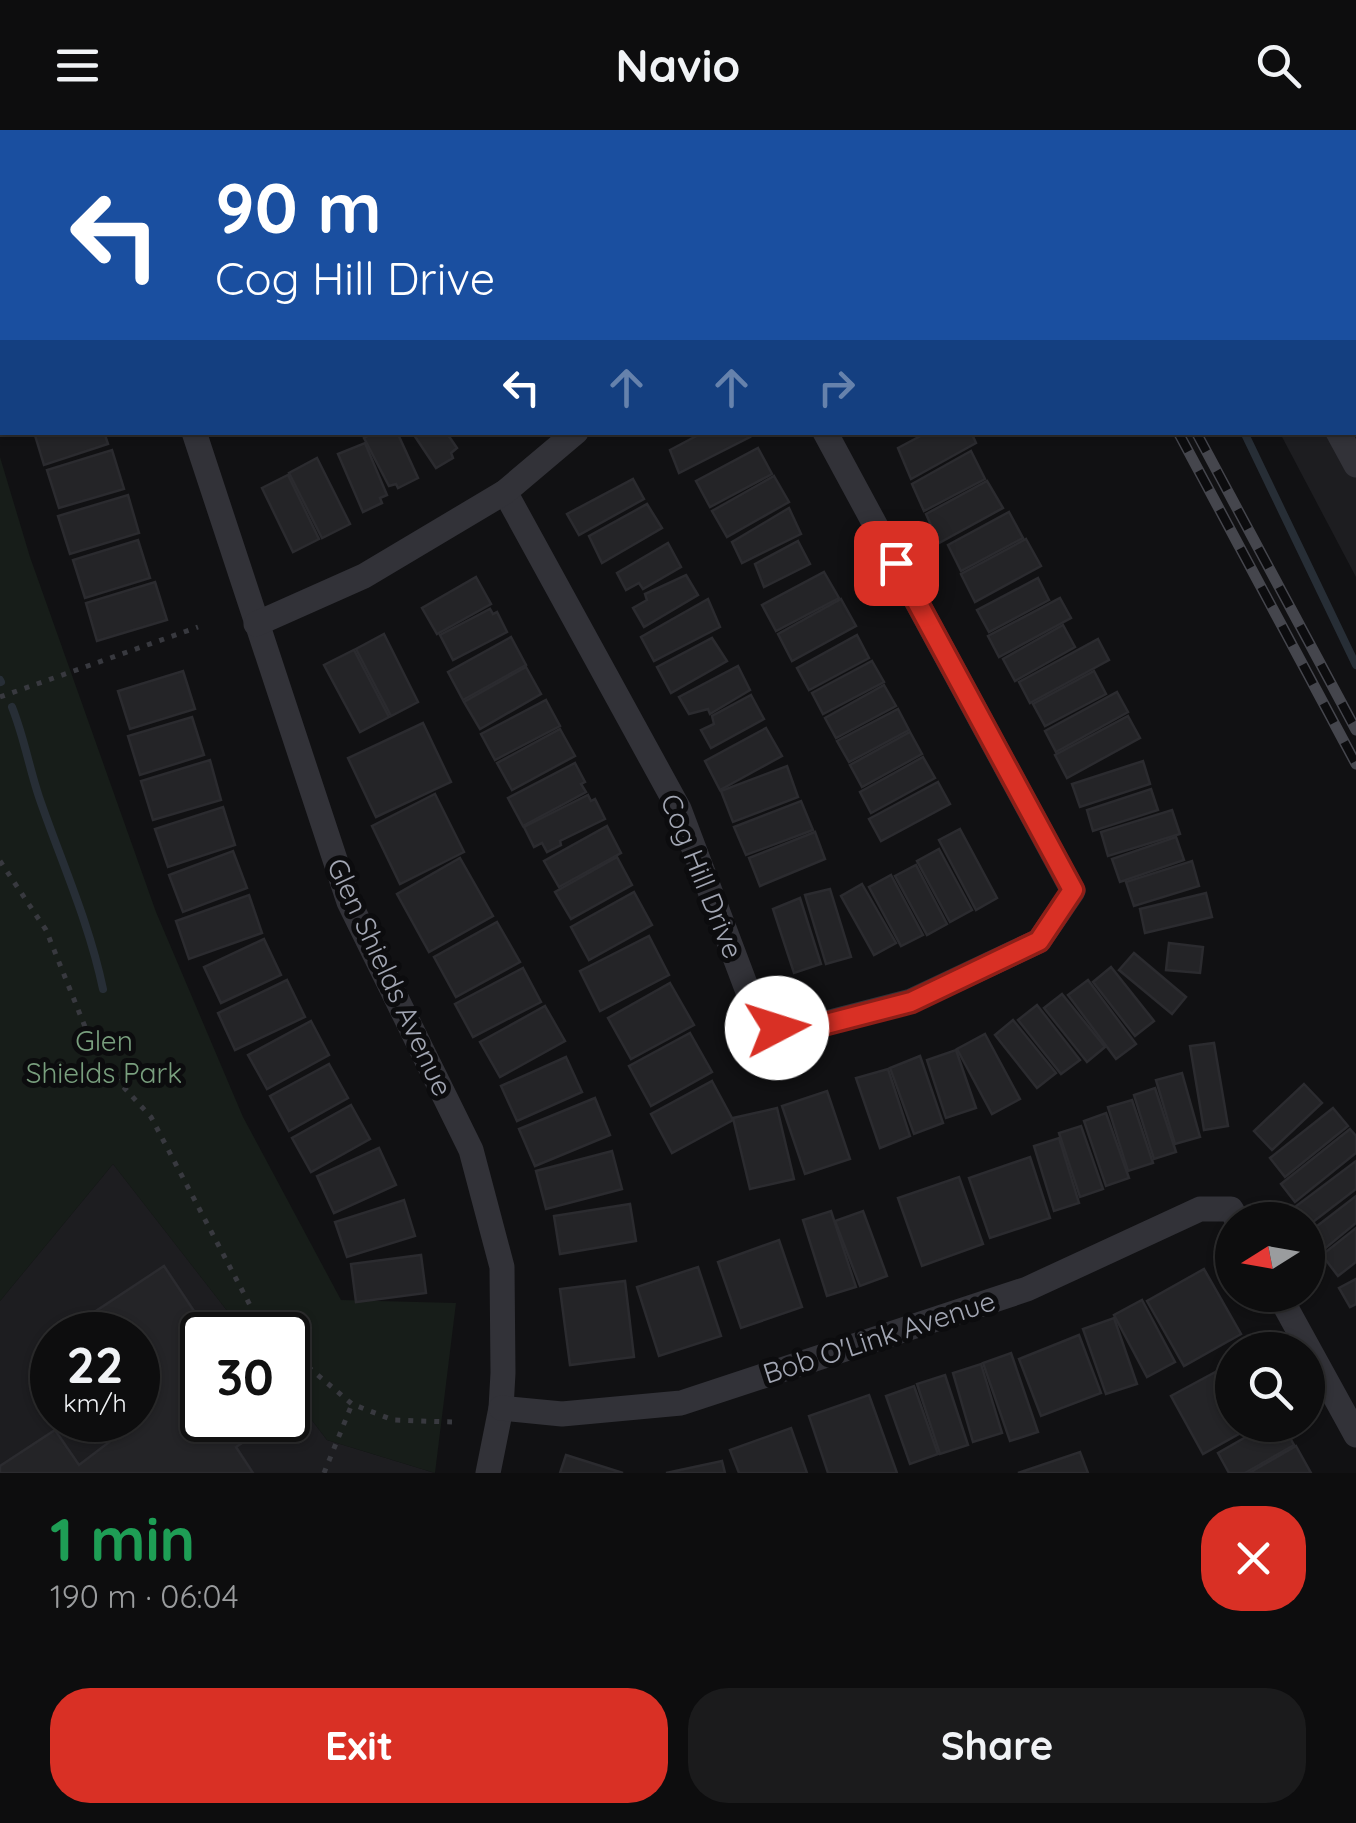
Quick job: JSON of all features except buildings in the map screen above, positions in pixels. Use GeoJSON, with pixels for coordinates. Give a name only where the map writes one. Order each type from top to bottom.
{"type":"FeatureCollection","features":[{"type":"Feature","properties":{"kind":"street","name":"Glen Shields Avenue"},"geometry":{"type":"LineString","coordinates":[[195,435],[349,902],[471,1150],[502,1267],[501,1408],[488,1473]]}},
{"type":"Feature","properties":{"kind":"street"},"geometry":{"type":"LineString","coordinates":[[256,624],[364,576],[505,492],[572,435]]}},
{"type":"Feature","properties":{"kind":"street","name":"Cog Hill Drive"},"geometry":{"type":"LineString","coordinates":[[505,492],[678,809],[753,1005],[777,1028],[826,1024],[911,1002],[1039,941],[1073,890],[827,435]]}},
{"type":"Feature","properties":{"kind":"street"},"geometry":{"type":"LineString","coordinates":[[1340,435],[1356,465]]}},
{"type":"Feature","properties":{"kind":"street","name":"Bob O'Link Avenue"},"geometry":{"type":"LineString","coordinates":[[501,1408],[562,1414],[681,1403],[1027,1289],[1200,1210],[1215,1210]]}},
{"type":"Feature","properties":{"kind":"street"},"geometry":{"type":"LineString","coordinates":[[1287,1312],[1356,1435]]}},
{"type":"Feature","properties":{"kind":"path"},"geometry":{"type":"LineString","coordinates":[[0,697],[198,627]]}},
{"type":"Feature","properties":{"kind":"path"},"geometry":{"type":"LineString","coordinates":[[0,861],[46,930],[98,1059],[151,1117],[254,1312]]}},
{"type":"Feature","properties":{"kind":"path"},"geometry":{"type":"LineString","coordinates":[[310,1369],[352,1404],[392,1420],[452,1422]]}},
{"type":"Feature","properties":{"kind":"path"},"geometry":{"type":"LineString","coordinates":[[324,1473],[352,1404]]}},
{"type":"Feature","properties":{"kind":"shaded area"},"geometry":{"type":"Polygon","coordinates":[[[1281,435],[1356,435],[1356,577],[1281,435]]]}},
{"type":"Feature","properties":{"kind":"shaded area"},"geometry":{"type":"Polygon","coordinates":[[[113,1164],[228,1312],[180,1312],[180,1442],[310,1442],[310,1418],[327,1440],[435,1473],[0,1473],[0,1301],[113,1164]]]}},
{"type":"Feature","properties":{"kind":"green space","name":"Glen Shields Park"},"geometry":{"type":"Polygon","coordinates":[[[0,457],[30,557],[156,912],[243,1117],[341,1300],[456,1303],[435,1473],[327,1440],[310,1418],[310,1312],[228,1312],[113,1164],[0,1301],[0,457]]]}},
{"type":"Feature","properties":{"kind":"waterway"},"geometry":{"type":"LineString","coordinates":[[1245,435],[1356,665]]}},
{"type":"Feature","properties":{"kind":"waterway"},"geometry":{"type":"LineString","coordinates":[[12,707],[103,989]]}},
{"type":"Feature","properties":{"kind":"railway"},"geometry":{"type":"LineString","coordinates":[[1180,435],[1356,764]]}},
{"type":"Feature","properties":{"kind":"railway"},"geometry":{"type":"LineString","coordinates":[[1198,435],[1356,730]]}},
{"type":"Feature","properties":{"kind":"route"},"geometry":{"type":"LineString","coordinates":[[777,1028],[826,1024],[911,1002],[1039,941],[1073,890],[896,563]]}}]}
